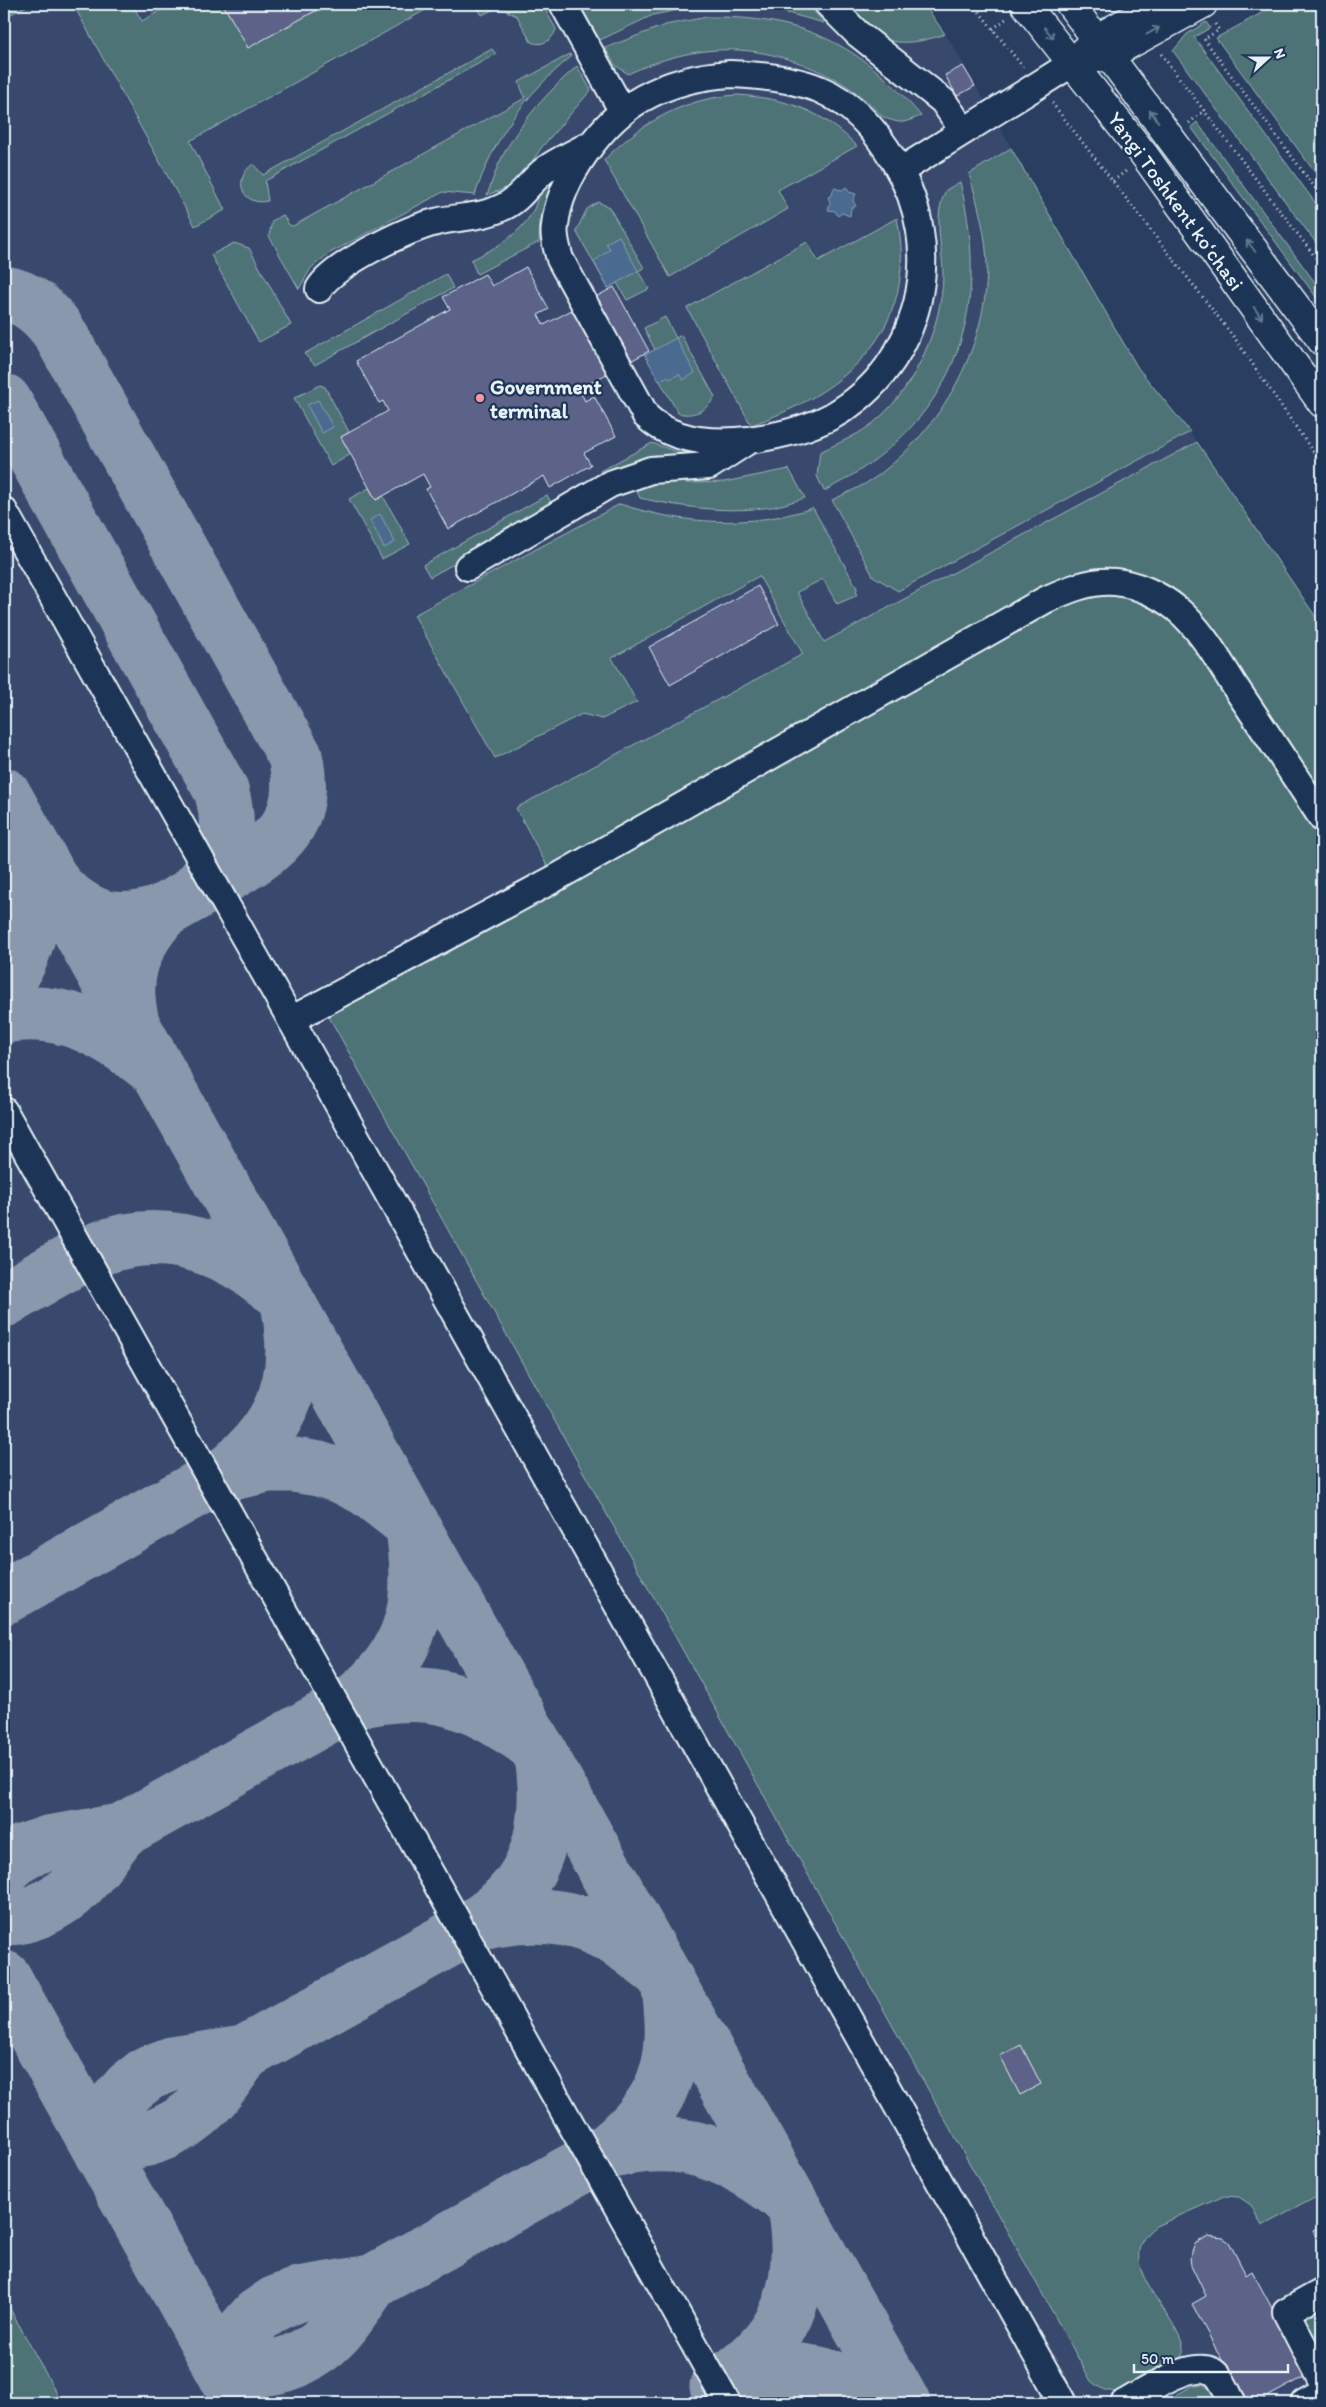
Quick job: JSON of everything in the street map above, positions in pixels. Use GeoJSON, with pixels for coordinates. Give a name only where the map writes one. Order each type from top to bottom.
{"type":"FeatureCollection","features":[{"type":"Feature","properties":{"kind":"main road","name":"Yangi Toshkent ko‘chasi"},"geometry":{"type":"LineString","coordinates":[[1025,4],[1145,156],[1322,403]]}},
{"type":"Feature","properties":{"kind":"main road","name":"Yangi Toshkent ko‘chasi"},"geometry":{"type":"LineString","coordinates":[[1070,4],[1322,341]]}},
{"type":"Feature","properties":{"kind":"main road"},"geometry":{"type":"LineString","coordinates":[[1073,63],[1103,46],[1159,4]]}},
{"type":"Feature","properties":{"kind":"main road"},"geometry":{"type":"LineString","coordinates":[[1103,46],[1147,35],[1203,4]]}},
{"type":"Feature","properties":{"kind":"lane"},"geometry":{"type":"LineString","coordinates":[[563,4],[623,112]]}},
{"type":"Feature","properties":{"kind":"lane"},"geometry":{"type":"LineString","coordinates":[[828,4],[857,33],[943,101],[962,130]]}},
{"type":"Feature","properties":{"kind":"lane"},"geometry":{"type":"LineString","coordinates":[[900,171],[962,130],[1073,63]]}},
{"type":"Feature","properties":{"kind":"lane"},"geometry":{"type":"LineString","coordinates":[[730,74],[759,75],[789,80],[818,89],[842,102],[864,120],[884,144],[900,171],[913,199],[920,230],[923,264],[920,295],[912,324],[899,350],[880,376],[857,399],[832,416],[804,429],[749,440],[716,441],[676,435],[655,424],[646,416],[560,259],[554,235],[557,210],[577,166],[616,116],[623,112],[642,99],[671,85],[702,76],[730,74]]}},
{"type":"Feature","properties":{"kind":"lane"},"geometry":{"type":"LineString","coordinates":[[319,289],[334,271],[414,228],[438,221],[478,216],[503,208],[545,170],[596,141]]}},
{"type":"Feature","properties":{"kind":"lane"},"geometry":{"type":"LineString","coordinates":[[468,567],[610,484],[652,470],[709,466],[749,440]]}},
{"type":"Feature","properties":{"kind":"lane"},"geometry":{"type":"LineString","coordinates":[[4,511],[291,1020],[1063,2403]]}},
{"type":"Feature","properties":{"kind":"lane"},"geometry":{"type":"LineString","coordinates":[[291,1020],[554,879],[1045,600],[1071,589],[1099,582],[1114,582],[1143,589],[1167,602],[1186,619],[1223,667],[1322,818]]}},
{"type":"Feature","properties":{"kind":"lane"},"geometry":{"type":"LineString","coordinates":[[4,1111],[727,2403]]}},
{"type":"Feature","properties":{"kind":"lane"},"geometry":{"type":"LineString","coordinates":[[1322,2292],[1286,2312],[1322,2382]]}},
{"type":"Feature","properties":{"kind":"lane"},"geometry":{"type":"LineString","coordinates":[[1124,2403],[1183,2372],[1201,2367],[1218,2375],[1233,2403]]}},
{"type":"Feature","properties":{"kind":"lane"},"geometry":{"type":"LineString","coordinates":[[1304,2403],[1322,2393]]}},
{"type":"Feature","properties":{"kind":"path"},"geometry":{"type":"LineString","coordinates":[[973,4],[1236,340],[1322,465]]}},
{"type":"Feature","properties":{"kind":"path"},"geometry":{"type":"LineString","coordinates":[[1218,30],[1204,39],[1322,197]]}},
{"type":"Feature","properties":{"kind":"path"},"geometry":{"type":"LineString","coordinates":[[1147,35],[1322,266]]}},
{"type":"Feature","properties":{"kind":"shaded area"},"geometry":{"type":"Polygon","coordinates":[[[4,4],[924,4],[950,41],[1138,368],[1197,442],[1322,626],[1322,2403],[4,2403],[4,4]]]}},
{"type":"Feature","properties":{"kind":"shaded area"},"geometry":{"type":"Polygon","coordinates":[[[846,187],[849,192],[856,194],[853,201],[856,206],[851,208],[850,216],[842,213],[838,216],[835,211],[828,210],[830,202],[828,197],[832,195],[834,188],[842,190],[846,187]]]}},
{"type":"Feature","properties":{"kind":"shaded area"},"geometry":{"type":"Polygon","coordinates":[[[619,236],[638,271],[608,288],[594,262],[610,249],[606,243],[619,236]]]}},
{"type":"Feature","properties":{"kind":"shaded area"},"geometry":{"type":"Polygon","coordinates":[[[676,338],[695,373],[683,380],[679,374],[670,379],[668,376],[659,381],[645,355],[676,338]]]}},
{"type":"Feature","properties":{"kind":"shaded area"},"geometry":{"type":"Polygon","coordinates":[[[318,400],[333,427],[322,433],[307,405],[318,400]]]}},
{"type":"Feature","properties":{"kind":"shaded area"},"geometry":{"type":"Polygon","coordinates":[[[380,514],[395,542],[384,548],[370,520],[380,514]]]}},
{"type":"Feature","properties":{"kind":"green space"},"geometry":{"type":"Polygon","coordinates":[[[4,4],[30,4],[4,18],[4,4]]]}},
{"type":"Feature","properties":{"kind":"green space"},"geometry":{"type":"Polygon","coordinates":[[[73,4],[132,4],[142,21],[171,4],[436,4],[190,141],[225,210],[195,226],[73,4]]]}},
{"type":"Feature","properties":{"kind":"green space"},"geometry":{"type":"Polygon","coordinates":[[[475,4],[542,4],[556,29],[555,33],[546,42],[539,44],[531,42],[517,16],[498,7],[482,15],[475,4]]]}},
{"type":"Feature","properties":{"kind":"green space"},"geometry":{"type":"Polygon","coordinates":[[[579,4],[708,4],[653,15],[600,40],[579,4]]]}},
{"type":"Feature","properties":{"kind":"green space"},"geometry":{"type":"Polygon","coordinates":[[[730,4],[808,4],[824,23],[769,8],[730,4]]]}},
{"type":"Feature","properties":{"kind":"green space"},"geometry":{"type":"Polygon","coordinates":[[[846,4],[924,4],[945,34],[910,42],[884,39],[868,28],[846,4]]]}},
{"type":"Feature","properties":{"kind":"green space"},"geometry":{"type":"Polygon","coordinates":[[[1278,4],[1322,4],[1322,182],[1216,38],[1278,4]]]}},
{"type":"Feature","properties":{"kind":"green space"},"geometry":{"type":"Polygon","coordinates":[[[707,17],[741,18],[772,22],[800,29],[826,39],[851,52],[875,70],[921,116],[901,122],[886,118],[861,96],[839,81],[802,64],[777,56],[752,51],[703,51],[653,63],[628,74],[615,65],[605,48],[665,25],[707,17]]]}},
{"type":"Feature","properties":{"kind":"green space"},"geometry":{"type":"Polygon","coordinates":[[[1206,22],[1210,28],[1194,37],[1322,212],[1322,251],[1173,51],[1187,34],[1206,22]]]}},
{"type":"Feature","properties":{"kind":"green space"},"geometry":{"type":"Polygon","coordinates":[[[492,49],[496,54],[265,181],[268,201],[259,202],[246,196],[242,184],[243,177],[253,164],[263,175],[492,49]]]}},
{"type":"Feature","properties":{"kind":"green space"},"geometry":{"type":"Polygon","coordinates":[[[570,54],[571,57],[526,102],[501,136],[482,174],[475,195],[443,192],[328,254],[311,268],[299,289],[269,236],[272,221],[283,215],[289,225],[293,226],[525,98],[519,82],[570,54]]]}},
{"type":"Feature","properties":{"kind":"green space"},"geometry":{"type":"Polygon","coordinates":[[[577,66],[591,90],[542,147],[520,179],[514,185],[487,195],[496,170],[518,130],[546,96],[577,66]]]}},
{"type":"Feature","properties":{"kind":"green space"},"geometry":{"type":"Polygon","coordinates":[[[739,95],[788,103],[803,108],[831,123],[857,146],[778,190],[788,209],[670,277],[604,160],[633,135],[665,114],[700,101],[739,95]]]}},
{"type":"Feature","properties":{"kind":"green space"},"geometry":{"type":"Polygon","coordinates":[[[1197,122],[1322,292],[1322,305],[1191,127],[1197,122]]]}},
{"type":"Feature","properties":{"kind":"green space"},"geometry":{"type":"Polygon","coordinates":[[[1011,148],[1138,368],[1190,432],[898,591],[873,576],[832,500],[876,477],[899,458],[921,436],[956,385],[969,358],[978,328],[985,299],[987,268],[984,233],[969,174],[1011,148]]]}},
{"type":"Feature","properties":{"kind":"green space"},"geometry":{"type":"Polygon","coordinates":[[[960,182],[969,232],[971,279],[965,323],[952,364],[932,401],[904,435],[868,465],[824,491],[817,476],[820,452],[858,433],[879,418],[904,389],[924,353],[938,314],[941,295],[943,265],[939,222],[942,201],[946,190],[960,182]]]}},
{"type":"Feature","properties":{"kind":"green space"},"geometry":{"type":"Polygon","coordinates":[[[548,184],[552,185],[554,191],[540,221],[539,242],[477,274],[471,260],[489,251],[514,234],[528,220],[542,190],[548,184]]]}},
{"type":"Feature","properties":{"kind":"green space"},"geometry":{"type":"Polygon","coordinates":[[[598,202],[609,207],[644,268],[638,271],[649,289],[627,300],[617,283],[608,288],[576,231],[587,209],[598,202]]]}},
{"type":"Feature","properties":{"kind":"green space"},"geometry":{"type":"Polygon","coordinates":[[[897,218],[901,257],[898,292],[886,323],[869,350],[846,374],[818,394],[786,411],[751,425],[687,308],[807,242],[818,261],[897,218]]]}},
{"type":"Feature","properties":{"kind":"green space"},"geometry":{"type":"Polygon","coordinates":[[[234,243],[249,248],[291,325],[259,342],[211,255],[234,243]]]}},
{"type":"Feature","properties":{"kind":"green space"},"geometry":{"type":"Polygon","coordinates":[[[446,274],[453,288],[315,365],[304,354],[446,274]]]}},
{"type":"Feature","properties":{"kind":"green space"},"geometry":{"type":"Polygon","coordinates":[[[665,317],[676,338],[681,335],[715,397],[708,406],[699,412],[689,414],[678,413],[645,355],[655,350],[644,328],[665,317]]]}},
{"type":"Feature","properties":{"kind":"green space"},"geometry":{"type":"Polygon","coordinates":[[[320,385],[325,387],[349,432],[341,437],[351,454],[331,466],[294,398],[320,385]]]}},
{"type":"Feature","properties":{"kind":"green space"},"geometry":{"type":"Polygon","coordinates":[[[1197,442],[1322,626],[1322,2194],[1262,2226],[1251,2205],[1239,2197],[1224,2196],[1156,2226],[1142,2242],[1139,2259],[1144,2277],[1177,2331],[1183,2347],[1181,2361],[1120,2392],[1116,2392],[1104,2390],[1091,2381],[328,1015],[559,892],[516,808],[803,654],[759,576],[612,658],[637,702],[602,719],[582,714],[495,758],[414,615],[620,504],[668,516],[716,521],[765,519],[813,508],[857,588],[856,596],[837,604],[823,579],[797,592],[824,642],[1197,442]]]}},
{"type":"Feature","properties":{"kind":"green space"},"geometry":{"type":"Polygon","coordinates":[[[652,443],[677,452],[702,452],[700,459],[655,455],[606,481],[600,471],[652,443]]]}},
{"type":"Feature","properties":{"kind":"green space"},"geometry":{"type":"Polygon","coordinates":[[[789,469],[805,498],[768,507],[733,510],[670,504],[640,498],[635,487],[654,480],[689,483],[724,482],[789,469]]]}},
{"type":"Feature","properties":{"kind":"green space"},"geometry":{"type":"Polygon","coordinates":[[[369,488],[376,500],[383,496],[410,544],[382,559],[349,499],[369,488]]]}},
{"type":"Feature","properties":{"kind":"green space"},"geometry":{"type":"Polygon","coordinates":[[[547,495],[554,508],[430,577],[423,565],[547,495]]]}},
{"type":"Feature","properties":{"kind":"green space"},"geometry":{"type":"Polygon","coordinates":[[[4,2298],[62,2403],[4,2403],[4,2298]]]}},
{"type":"Feature","properties":{"kind":"green space"},"geometry":{"type":"Polygon","coordinates":[[[1322,2308],[1322,2361],[1300,2319],[1322,2308]]]}},
{"type":"Feature","properties":{"kind":"green space"},"geometry":{"type":"Polygon","coordinates":[[[1202,2384],[1210,2389],[1218,2403],[1162,2403],[1194,2385],[1202,2384]]]}},
{"type":"Feature","properties":{"kind":"building"},"geometry":{"type":"Polygon","coordinates":[[[223,4],[328,4],[248,48],[223,4]]]}},
{"type":"Feature","properties":{"kind":"building"},"geometry":{"type":"Polygon","coordinates":[[[963,66],[975,86],[957,96],[945,75],[963,66]]]}},
{"type":"Feature","properties":{"kind":"building","name":"Government terminal"},"geometry":{"type":"Polygon","coordinates":[[[526,267],[549,309],[538,315],[544,325],[614,287],[649,351],[579,389],[585,401],[594,396],[616,436],[584,453],[591,465],[550,488],[544,476],[448,529],[426,489],[430,487],[423,474],[376,500],[341,437],[388,411],[383,401],[379,403],[356,361],[450,309],[443,297],[485,274],[492,286],[526,267]]]}},
{"type":"Feature","properties":{"kind":"building"},"geometry":{"type":"Polygon","coordinates":[[[758,586],[779,624],[670,685],[649,647],[758,586]]]}},
{"type":"Feature","properties":{"kind":"building"},"geometry":{"type":"Polygon","coordinates":[[[1021,2045],[1041,2084],[1020,2095],[1000,2056],[1021,2045]]]}},
{"type":"Feature","properties":{"kind":"building"},"geometry":{"type":"Polygon","coordinates":[[[1322,2227],[1322,2248],[1313,2231],[1322,2227]]]}},
{"type":"Feature","properties":{"kind":"building"},"geometry":{"type":"Polygon","coordinates":[[[1208,2236],[1223,2238],[1229,2242],[1246,2275],[1252,2271],[1308,2375],[1256,2403],[1245,2403],[1192,2304],[1206,2296],[1191,2265],[1190,2258],[1195,2244],[1208,2236]]]}},
{"type":"Feature","properties":{"kind":"taxiway"},"geometry":{"type":"LineString","coordinates":[[4,293],[21,298],[35,306],[59,332],[295,756],[298,798],[293,815],[285,830],[260,854],[244,865],[162,912]]}},
{"type":"Feature","properties":{"kind":"taxiway"},"geometry":{"type":"LineString","coordinates":[[4,401],[221,790],[226,820],[226,834],[223,847],[212,871],[192,895]]}},
{"type":"Feature","properties":{"kind":"taxiway"},"geometry":{"type":"LineString","coordinates":[[4,795],[903,2403]]}},
{"type":"Feature","properties":{"kind":"taxiway"},"geometry":{"type":"LineString","coordinates":[[4,988],[21,956],[32,922],[35,886],[33,850]]}},
{"type":"Feature","properties":{"kind":"taxiway"},"geometry":{"type":"LineString","coordinates":[[54,885],[78,906],[104,917],[131,919],[162,912],[143,938],[131,965],[128,993],[133,1026]]}},
{"type":"Feature","properties":{"kind":"taxiway"},"geometry":{"type":"LineString","coordinates":[[4,1016],[46,1015],[65,1018],[83,1024],[117,1042],[151,1066]]}},
{"type":"Feature","properties":{"kind":"taxiway"},"geometry":{"type":"LineString","coordinates":[[4,1300],[53,1271],[87,1254],[105,1247],[141,1239],[175,1240],[208,1248],[239,1263],[279,1291],[284,1295],[288,1305],[292,1334],[293,1356],[291,1376],[286,1395],[269,1429],[257,1445],[226,1474]]}},
{"type":"Feature","properties":{"kind":"taxiway"},"geometry":{"type":"LineString","coordinates":[[4,1597],[226,1474],[268,1465],[294,1465],[319,1469],[343,1477],[367,1489],[412,1524],[416,1551],[416,1600],[411,1623],[403,1644],[391,1664],[353,1702]]}},
{"type":"Feature","properties":{"kind":"taxiway"},"geometry":{"type":"LineString","coordinates":[[4,1868],[24,1851],[48,1843],[121,1831],[353,1702],[394,1695],[413,1694],[431,1696],[467,1705],[504,1724],[535,1745],[543,1762],[545,1786],[543,1829],[531,1866],[522,1882],[510,1897],[477,1924]]}},
{"type":"Feature","properties":{"kind":"taxiway"},"geometry":{"type":"LineString","coordinates":[[4,1918],[25,1915],[53,1904],[76,1887],[94,1867],[121,1831]]}},
{"type":"Feature","properties":{"kind":"taxiway"},"geometry":{"type":"LineString","coordinates":[[102,2154],[104,2129],[115,2104],[130,2087],[148,2073],[172,2064],[244,2053],[477,1924],[500,1919],[544,1916],[585,1924],[605,1933],[625,1944],[656,1968],[664,1976],[668,1984],[671,2005],[672,2043],[664,2080],[657,2096],[647,2111],[605,2153]]}},
{"type":"Feature","properties":{"kind":"taxiway"},"geometry":{"type":"LineString","coordinates":[[4,1978],[238,2397]]}},
{"type":"Feature","properties":{"kind":"taxiway"},"geometry":{"type":"LineString","coordinates":[[82,2117],[104,2132],[123,2140],[138,2141],[159,2135],[177,2126],[200,2109],[218,2089],[244,2053]]}},
{"type":"Feature","properties":{"kind":"taxiway"},"geometry":{"type":"LineString","coordinates":[[231,2384],[231,2358],[242,2333],[257,2316],[276,2303],[299,2294],[372,2282],[605,2153],[646,2145],[665,2145],[684,2146],[702,2150],[738,2165],[783,2195],[790,2202],[795,2216],[798,2266],[794,2288],[780,2326],[754,2358],[737,2373],[717,2386]]}},
{"type":"Feature","properties":{"kind":"taxiway"},"geometry":{"type":"LineString","coordinates":[[210,2347],[229,2361],[247,2367],[263,2368],[293,2361],[321,2345],[333,2335],[372,2282]]}},
{"type":"Feature","properties":{"kind":"taxiway"},"geometry":{"type":"LineString","coordinates":[[724,2383],[744,2375],[764,2371],[806,2372],[827,2376],[847,2383],[884,2403]]}},
{"type":"Feature","properties":{"kind":"place","name":"Government terminal"},"geometry":{"type":"Point","coordinates":[480,398]}}]}
